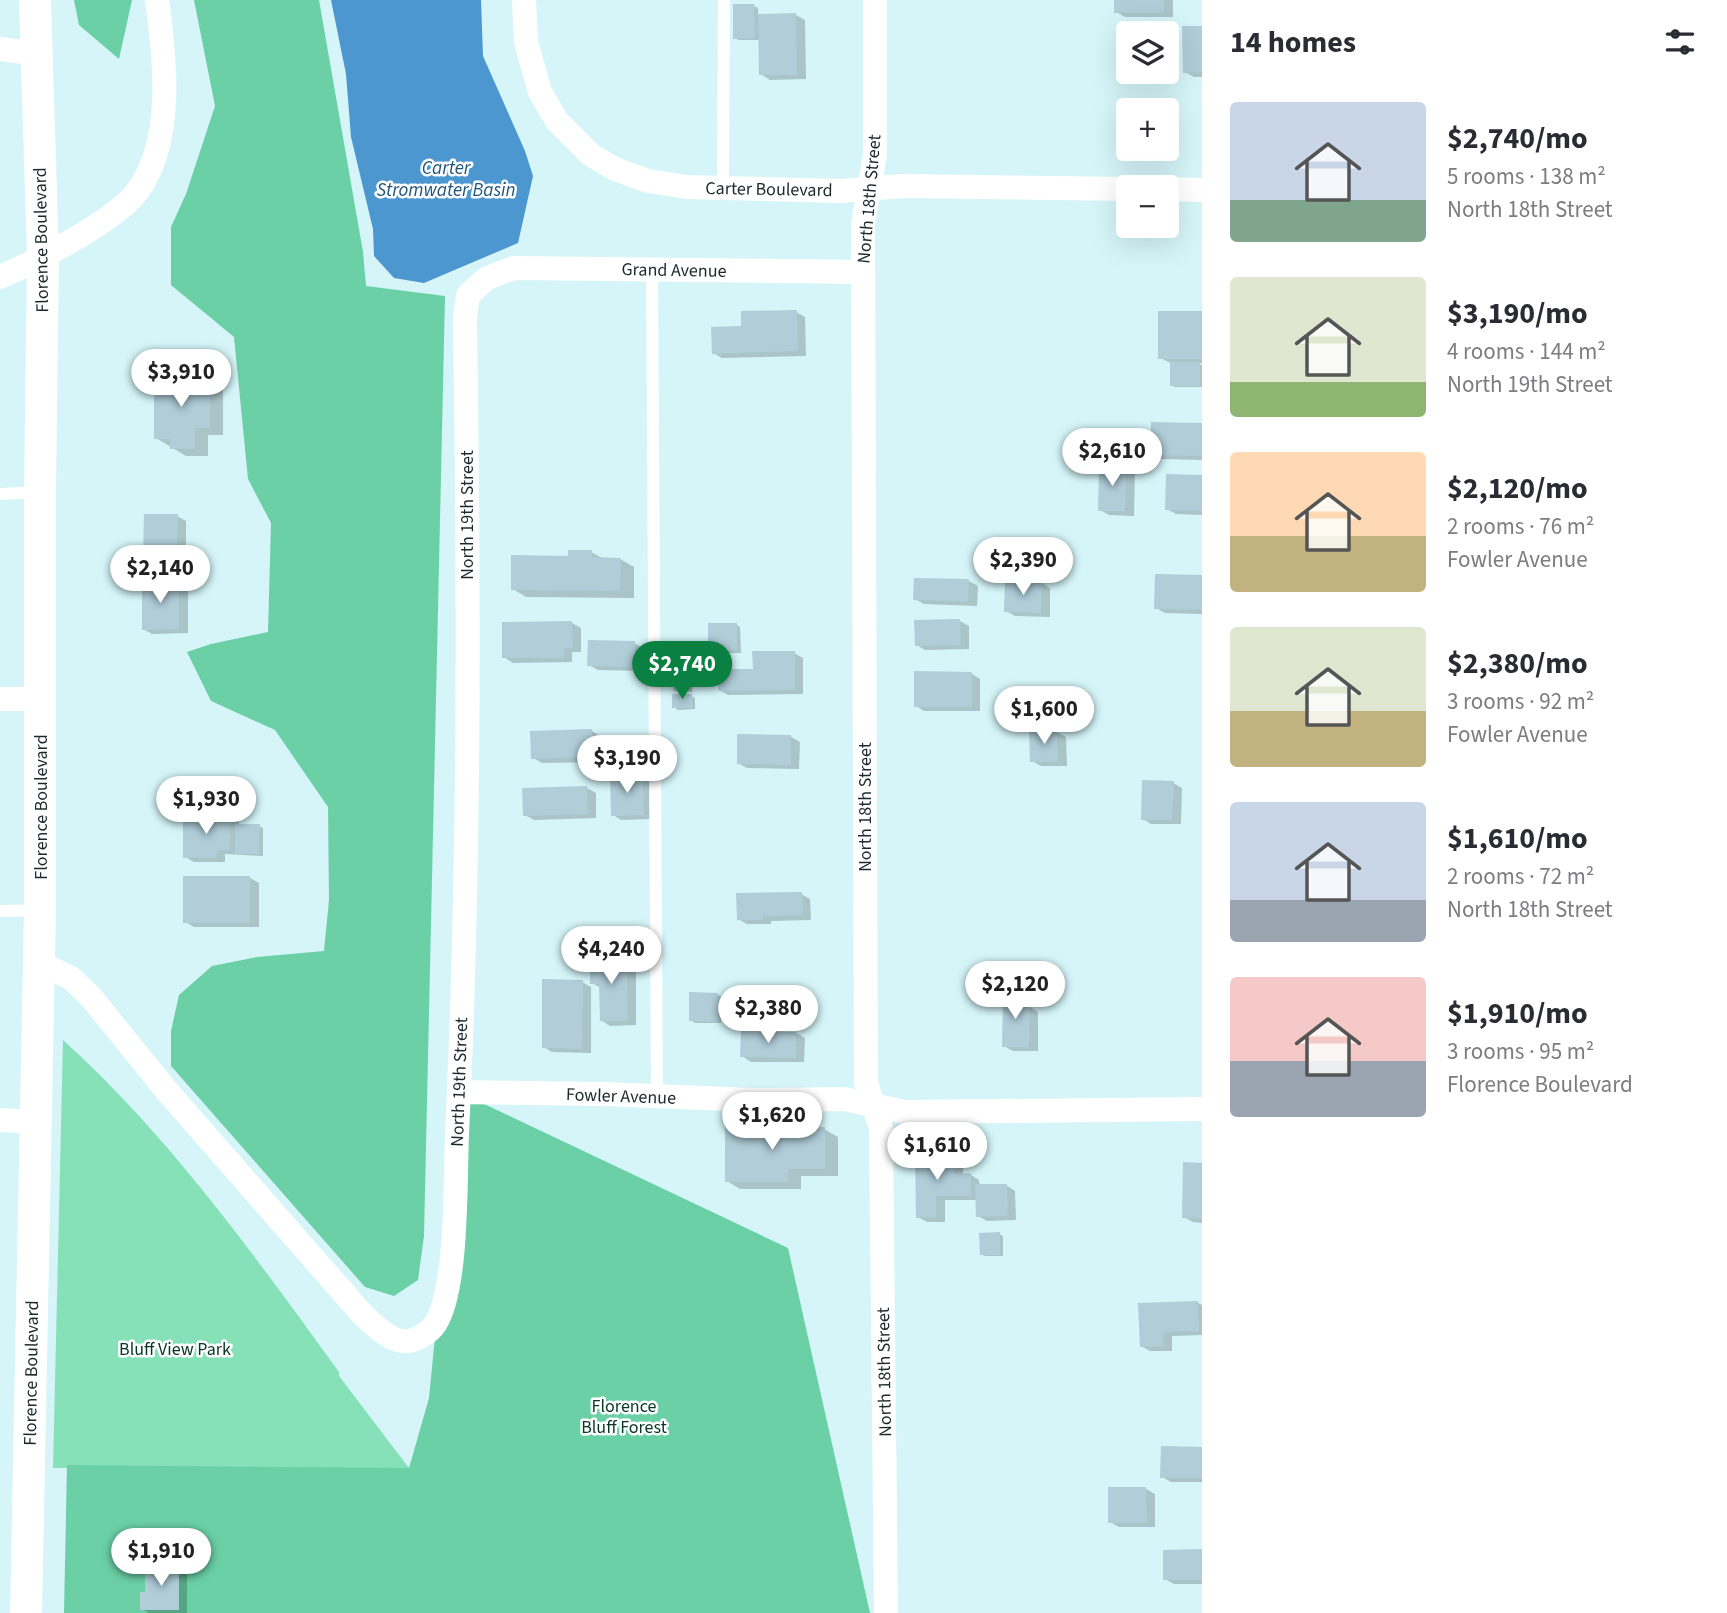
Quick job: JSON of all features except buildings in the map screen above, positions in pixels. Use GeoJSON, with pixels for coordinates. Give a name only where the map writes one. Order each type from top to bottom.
{"type":"FeatureCollection","features":[{"type":"Feature","properties":{"kind":"street","name":"Florence Boulevard"},"geometry":{"type":"LineString","coordinates":[[26,1613],[40,963],[43,255],[35,0]]}},
{"type":"Feature","properties":{"kind":"street"},"geometry":{"type":"LineString","coordinates":[[0,276],[87,232],[137,192],[152,165],[160,133],[164,85],[163,40],[157,0]]}},
{"type":"Feature","properties":{"kind":"street","name":"Carter Boulevard"},"geometry":{"type":"LineString","coordinates":[[524,0],[526,42],[540,92],[557,121],[580,146],[615,169],[648,181],[687,187],[840,191],[916,186],[1116,189]]}},
{"type":"Feature","properties":{"kind":"street","name":"North 18th Street"},"geometry":{"type":"LineString","coordinates":[[875,0],[876,155],[863,224],[866,1083],[881,1128],[886,1613]]}},
{"type":"Feature","properties":{"kind":"street"},"geometry":{"type":"LineString","coordinates":[[0,50],[37,54]]}},
{"type":"Feature","properties":{"kind":"street"},"geometry":{"type":"LineString","coordinates":[[1179,189],[1202,190]]}},
{"type":"Feature","properties":{"kind":"street","name":"Grand Avenue"},"geometry":{"type":"LineString","coordinates":[[487,278],[514,268],[863,272]]}},
{"type":"Feature","properties":{"kind":"street","name":"North 19th Street"},"geometry":{"type":"LineString","coordinates":[[40,963],[72,978],[90,996],[167,1091],[363,1315],[386,1335],[405,1343],[414,1342],[434,1327],[447,1295],[459,1092],[467,848],[465,318],[468,295],[487,278]]}},
{"type":"Feature","properties":{"kind":"street"},"geometry":{"type":"LineString","coordinates":[[0,699],[41,699]]}},
{"type":"Feature","properties":{"kind":"street","name":"Fowler Avenue"},"geometry":{"type":"LineString","coordinates":[[459,1092],[752,1100],[844,1098],[905,1112],[1202,1109]]}},
{"type":"Feature","properties":{"kind":"street"},"geometry":{"type":"LineString","coordinates":[[0,1120],[36,1122]]}},
{"type":"Feature","properties":{"kind":"lane"},"geometry":{"type":"LineString","coordinates":[[723,188],[724,0]]}},
{"type":"Feature","properties":{"kind":"lane"},"geometry":{"type":"LineString","coordinates":[[652,270],[657,1098]]}},
{"type":"Feature","properties":{"kind":"lane"},"geometry":{"type":"LineString","coordinates":[[0,494],[40,492]]}},
{"type":"Feature","properties":{"kind":"lane"},"geometry":{"type":"LineString","coordinates":[[0,911],[40,910]]}},
{"type":"Feature","properties":{"kind":"green space"},"geometry":{"type":"Polygon","coordinates":[[[74,0],[132,0],[119,59],[79,25],[74,0]]]}},
{"type":"Feature","properties":{"kind":"green space"},"geometry":{"type":"Polygon","coordinates":[[[194,0],[319,0],[363,252],[366,286],[445,296],[424,1236],[418,1280],[394,1296],[365,1287],[171,1066],[171,1031],[179,995],[212,966],[257,957],[324,951],[329,900],[328,807],[275,730],[211,701],[187,652],[268,632],[271,523],[248,479],[234,337],[171,285],[171,227],[186,194],[215,106],[194,0]]]}},
{"type":"Feature","properties":{"kind":"green space","name":"Bluff View Park"},"geometry":{"type":"Polygon","coordinates":[[[63,1040],[140,1117],[210,1199],[409,1468],[53,1468],[63,1040]]]}},
{"type":"Feature","properties":{"kind":"green space","name":"Florence Bluff Forest"},"geometry":{"type":"Polygon","coordinates":[[[459,1092],[788,1248],[870,1613],[64,1613],[67,1465],[409,1468],[429,1398],[459,1092]]]}},
{"type":"Feature","properties":{"kind":"water","name":"Carter Stromwater Basin"},"geometry":{"type":"Polygon","coordinates":[[[331,0],[481,0],[483,56],[525,151],[533,176],[518,243],[424,283],[394,278],[374,256],[373,229],[351,137],[346,74],[331,0]]]}}]}
